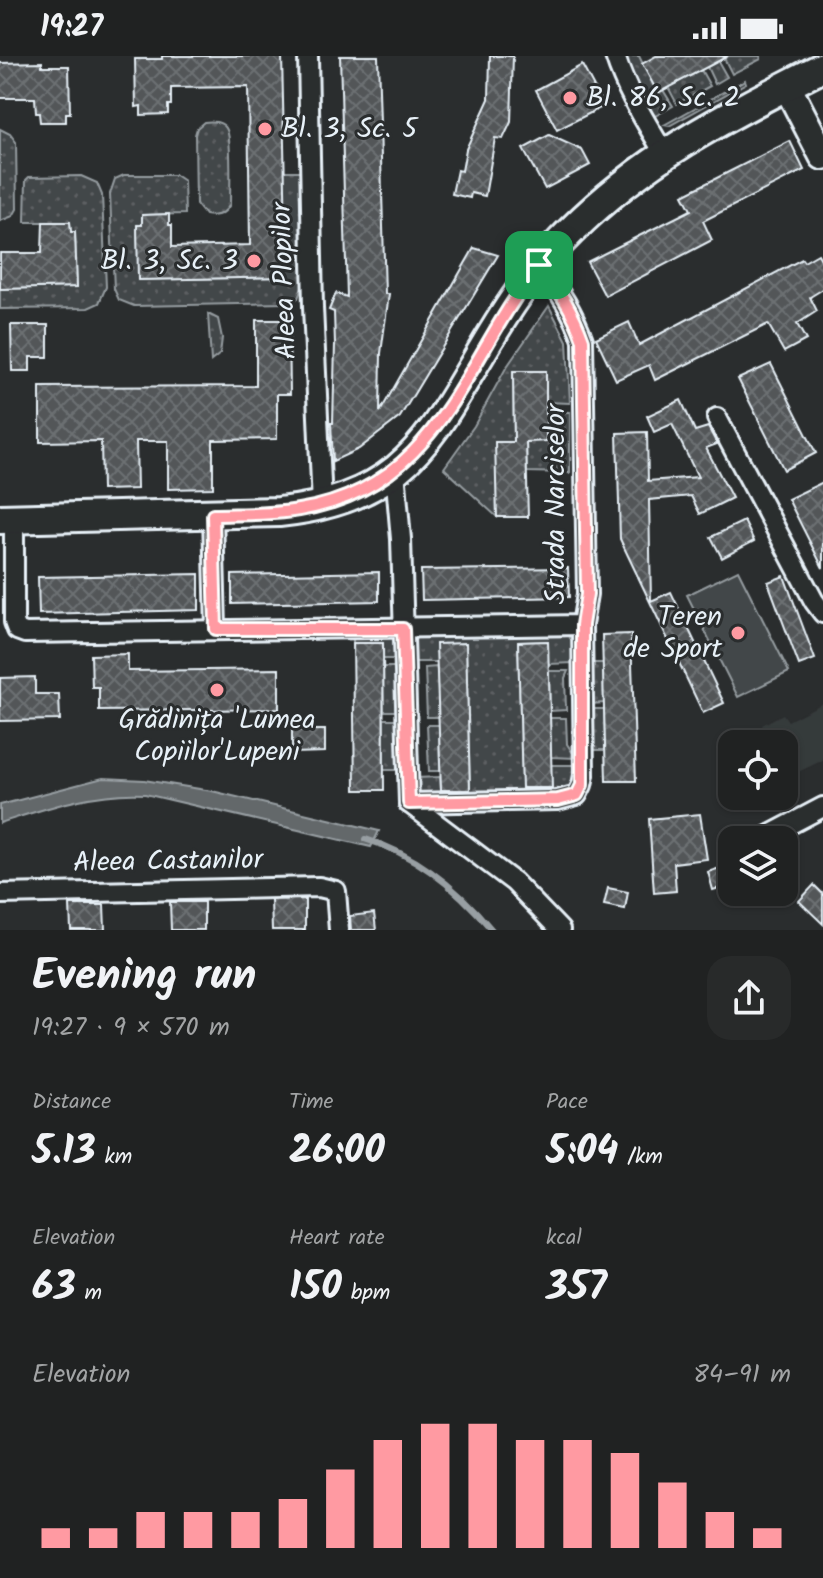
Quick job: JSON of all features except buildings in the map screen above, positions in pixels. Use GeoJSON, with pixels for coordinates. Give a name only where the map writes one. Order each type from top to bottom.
{"type":"FeatureCollection","features":[{"type":"Feature","properties":{"kind":"main road"},"geometry":{"type":"LineString","coordinates":[[7,519],[279,512],[322,505],[362,490],[395,471],[426,440],[444,416],[513,300],[539,265],[598,204],[664,153],[708,126],[823,67]]}},
{"type":"Feature","properties":{"kind":"main road"},"geometry":{"type":"LineString","coordinates":[[787,86],[823,156]]}},
{"type":"Feature","properties":{"kind":"street","name":"Aleea Plopilor"},"geometry":{"type":"LineString","coordinates":[[308,56],[313,307],[322,505]]}},
{"type":"Feature","properties":{"kind":"street"},"geometry":{"type":"LineString","coordinates":[[615,56],[621,77],[636,107],[664,153]]}},
{"type":"Feature","properties":{"kind":"street","name":"Strada Narciselor"},"geometry":{"type":"LineString","coordinates":[[7,519],[14,622],[17,630],[25,633],[582,625],[587,594],[583,340],[559,288],[539,265]]}},
{"type":"Feature","properties":{"kind":"street"},"geometry":{"type":"LineString","coordinates":[[717,418],[823,613]]}},
{"type":"Feature","properties":{"kind":"street"},"geometry":{"type":"LineString","coordinates":[[395,471],[400,523],[409,803]]}},
{"type":"Feature","properties":{"kind":"street"},"geometry":{"type":"LineString","coordinates":[[213,515],[216,629]]}},
{"type":"Feature","properties":{"kind":"street"},"geometry":{"type":"LineString","coordinates":[[409,803],[558,800],[577,795],[584,775],[582,625]]}},
{"type":"Feature","properties":{"kind":"street"},"geometry":{"type":"LineString","coordinates":[[409,803],[514,882],[560,930]]}},
{"type":"Feature","properties":{"kind":"street"},"geometry":{"type":"LineString","coordinates":[[787,826],[823,807]]}},
{"type":"Feature","properties":{"kind":"street","name":"Aleea Castanilor"},"geometry":{"type":"LineString","coordinates":[[0,894],[319,887],[336,891],[339,930]]}},
{"type":"Feature","properties":{"kind":"shaded area"},"geometry":{"type":"Polygon","coordinates":[[[625,56],[639,56],[657,93],[663,90],[673,106],[655,116],[637,88],[625,56]]]}},
{"type":"Feature","properties":{"kind":"shaded area"},"geometry":{"type":"Polygon","coordinates":[[[760,56],[761,59],[732,74],[724,58],[760,56]]]}},
{"type":"Feature","properties":{"kind":"shaded area"},"geometry":{"type":"Polygon","coordinates":[[[718,61],[727,77],[715,84],[707,67],[718,61]]]}},
{"type":"Feature","properties":{"kind":"shaded area"},"geometry":{"type":"Polygon","coordinates":[[[701,70],[710,86],[677,104],[668,87],[701,70]]]}},
{"type":"Feature","properties":{"kind":"shaded area"},"geometry":{"type":"Polygon","coordinates":[[[745,80],[746,83],[669,126],[664,125],[745,80]]]}},
{"type":"Feature","properties":{"kind":"shaded area"},"geometry":{"type":"Polygon","coordinates":[[[204,122],[220,123],[229,136],[230,204],[226,211],[216,215],[205,215],[196,204],[195,135],[204,122]]]}},
{"type":"Feature","properties":{"kind":"shaded area"},"geometry":{"type":"Polygon","coordinates":[[[0,129],[10,134],[16,142],[17,209],[13,216],[0,221],[0,129]]]}},
{"type":"Feature","properties":{"kind":"shaded area"},"geometry":{"type":"Polygon","coordinates":[[[283,171],[304,171],[305,280],[298,298],[286,303],[134,306],[119,300],[114,289],[110,194],[115,179],[124,175],[175,175],[184,181],[185,214],[142,215],[142,225],[137,226],[139,280],[286,277],[283,171]]]}},
{"type":"Feature","properties":{"kind":"shaded area"},"geometry":{"type":"Polygon","coordinates":[[[81,176],[97,183],[102,195],[106,287],[99,303],[88,308],[0,309],[0,289],[77,287],[75,232],[71,232],[70,222],[25,222],[26,180],[29,177],[81,176]]]}},
{"type":"Feature","properties":{"kind":"shaded area"},"geometry":{"type":"Polygon","coordinates":[[[549,306],[567,341],[570,403],[546,402],[546,371],[513,371],[514,442],[496,442],[497,517],[444,468],[549,306]]]}},
{"type":"Feature","properties":{"kind":"shaded area"},"geometry":{"type":"Polygon","coordinates":[[[208,314],[218,319],[222,338],[220,354],[211,361],[208,314]]]}},
{"type":"Feature","properties":{"kind":"shaded area"},"geometry":{"type":"Polygon","coordinates":[[[570,412],[570,473],[527,472],[526,442],[546,441],[547,414],[570,412]]]}},
{"type":"Feature","properties":{"kind":"shaded area","name":"Teren de Sport"},"geometry":{"type":"Polygon","coordinates":[[[738,570],[789,672],[738,697],[687,595],[738,570]]]}},
{"type":"Feature","properties":{"kind":"shaded area"},"geometry":{"type":"Polygon","coordinates":[[[565,633],[573,641],[574,663],[548,664],[547,641],[518,642],[522,788],[551,787],[551,765],[576,765],[576,781],[566,794],[417,795],[416,778],[440,777],[441,790],[470,789],[466,644],[437,662],[412,662],[411,641],[419,637],[565,633]]]}},
{"type":"Feature","properties":{"kind":"shaded area"},"geometry":{"type":"Polygon","coordinates":[[[353,635],[396,636],[399,659],[383,659],[383,643],[353,643],[353,635]]]}},
{"type":"Feature","properties":{"kind":"shaded area"},"geometry":{"type":"Polygon","coordinates":[[[590,663],[603,663],[604,703],[591,704],[590,663]]]}},
{"type":"Feature","properties":{"kind":"shaded area"},"geometry":{"type":"Polygon","coordinates":[[[383,667],[399,667],[400,711],[384,711],[383,667]]]}},
{"type":"Feature","properties":{"kind":"shaded area"},"geometry":{"type":"Polygon","coordinates":[[[437,667],[439,717],[427,717],[425,668],[437,667]]]}},
{"type":"Feature","properties":{"kind":"shaded area"},"geometry":{"type":"Polygon","coordinates":[[[549,671],[568,671],[565,678],[566,710],[550,711],[549,671]]]}},
{"type":"Feature","properties":{"kind":"shaded area"},"geometry":{"type":"Polygon","coordinates":[[[823,703],[823,760],[798,772],[798,730],[764,730],[762,725],[783,714],[788,721],[823,703]]]}},
{"type":"Feature","properties":{"kind":"shaded area"},"geometry":{"type":"Polygon","coordinates":[[[591,709],[604,709],[605,750],[592,750],[591,709]]]}},
{"type":"Feature","properties":{"kind":"shaded area"},"geometry":{"type":"Polygon","coordinates":[[[550,718],[566,718],[567,744],[576,758],[551,757],[550,718]]]}},
{"type":"Feature","properties":{"kind":"shaded area"},"geometry":{"type":"Polygon","coordinates":[[[384,719],[400,719],[401,770],[384,770],[384,719]]]}},
{"type":"Feature","properties":{"kind":"shaded area"},"geometry":{"type":"Polygon","coordinates":[[[427,725],[439,725],[440,771],[429,771],[427,725]]]}},
{"type":"Feature","properties":{"kind":"shaded area"},"geometry":{"type":"Polygon","coordinates":[[[103,778],[144,780],[212,791],[379,831],[371,847],[145,794],[90,798],[0,823],[0,805],[103,778]]]}},
{"type":"Feature","properties":{"kind":"waterway"},"geometry":{"type":"LineString","coordinates":[[365,839],[402,854],[435,875],[492,930]]}},
{"type":"Feature","properties":{"kind":"place","name":"Bl. 86, Sc. 2"},"geometry":{"type":"Point","coordinates":[570,98]}},
{"type":"Feature","properties":{"kind":"place","name":"Bl. 3, Sc. 5"},"geometry":{"type":"Point","coordinates":[265,129]}},
{"type":"Feature","properties":{"kind":"place","name":"Bl. 3, Sc. 3"},"geometry":{"type":"Point","coordinates":[254,261]}},
{"type":"Feature","properties":{"kind":"place","name":"Teren de Sport"},"geometry":{"type":"Point","coordinates":[738,633]}},
{"type":"Feature","properties":{"kind":"place","name":"Grădinița 'Lumea Copiilor'Lupeni"},"geometry":{"type":"Point","coordinates":[217,690]}},
{"type":"Feature","properties":{"kind":"route"},"geometry":{"type":"LineString","coordinates":[[539,265],[559,288],[583,340],[587,603],[582,625],[582,785],[577,795],[558,800],[409,803],[403,629],[216,629],[213,515],[279,512],[322,505],[362,490],[395,471],[411,457],[444,416],[513,300],[539,265]]}}]}
